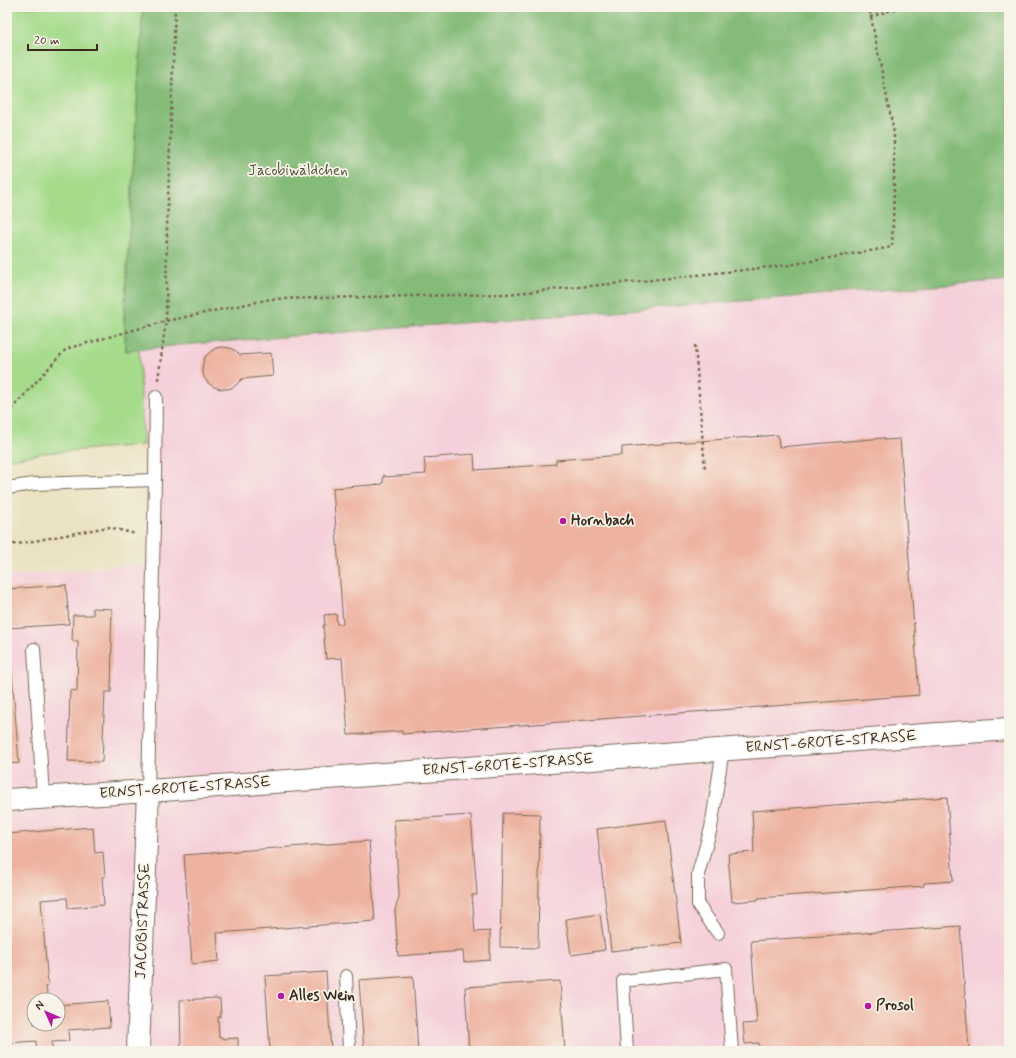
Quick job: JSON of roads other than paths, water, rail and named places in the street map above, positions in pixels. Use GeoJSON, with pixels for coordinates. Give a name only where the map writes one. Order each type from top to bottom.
{"type":"FeatureCollection","features":[{"type":"Feature","properties":{"kind":"street","name":"ERNST-GROTE-STRASSE"},"geometry":{"type":"LineString","coordinates":[[7,800],[1009,729]]}},
{"type":"Feature","properties":{"kind":"street","name":"JACOBISTRASSE"},"geometry":{"type":"LineString","coordinates":[[138,1051],[148,791]]}},
{"type":"Feature","properties":{"kind":"lane"},"geometry":{"type":"LineString","coordinates":[[148,791],[156,396]]}},
{"type":"Feature","properties":{"kind":"lane"},"geometry":{"type":"LineString","coordinates":[[7,488],[34,484],[155,480]]}},
{"type":"Feature","properties":{"kind":"lane"},"geometry":{"type":"LineString","coordinates":[[34,649],[43,797]]}},
{"type":"Feature","properties":{"kind":"lane"},"geometry":{"type":"LineString","coordinates":[[718,933],[698,905],[698,874],[711,828],[723,750]]}},
{"type":"Feature","properties":{"kind":"lane"},"geometry":{"type":"LineString","coordinates":[[627,1051],[623,981],[726,969],[732,1051]]}},
{"type":"Feature","properties":{"kind":"lane"},"geometry":{"type":"LineString","coordinates":[[346,976],[349,1051]]}},
{"type":"Feature","properties":{"kind":"place","name":"Hornbach"},"geometry":{"type":"Point","coordinates":[563,521]}},
{"type":"Feature","properties":{"kind":"place","name":"Alles Wein"},"geometry":{"type":"Point","coordinates":[281,996]}},
{"type":"Feature","properties":{"kind":"place","name":"Prosol"},"geometry":{"type":"Point","coordinates":[868,1006]}},
{"type":"Feature","properties":{"kind":"park label","name":"Jacobiwäldchen"},"geometry":{"type":"Point","coordinates":[298,171]}}]}
